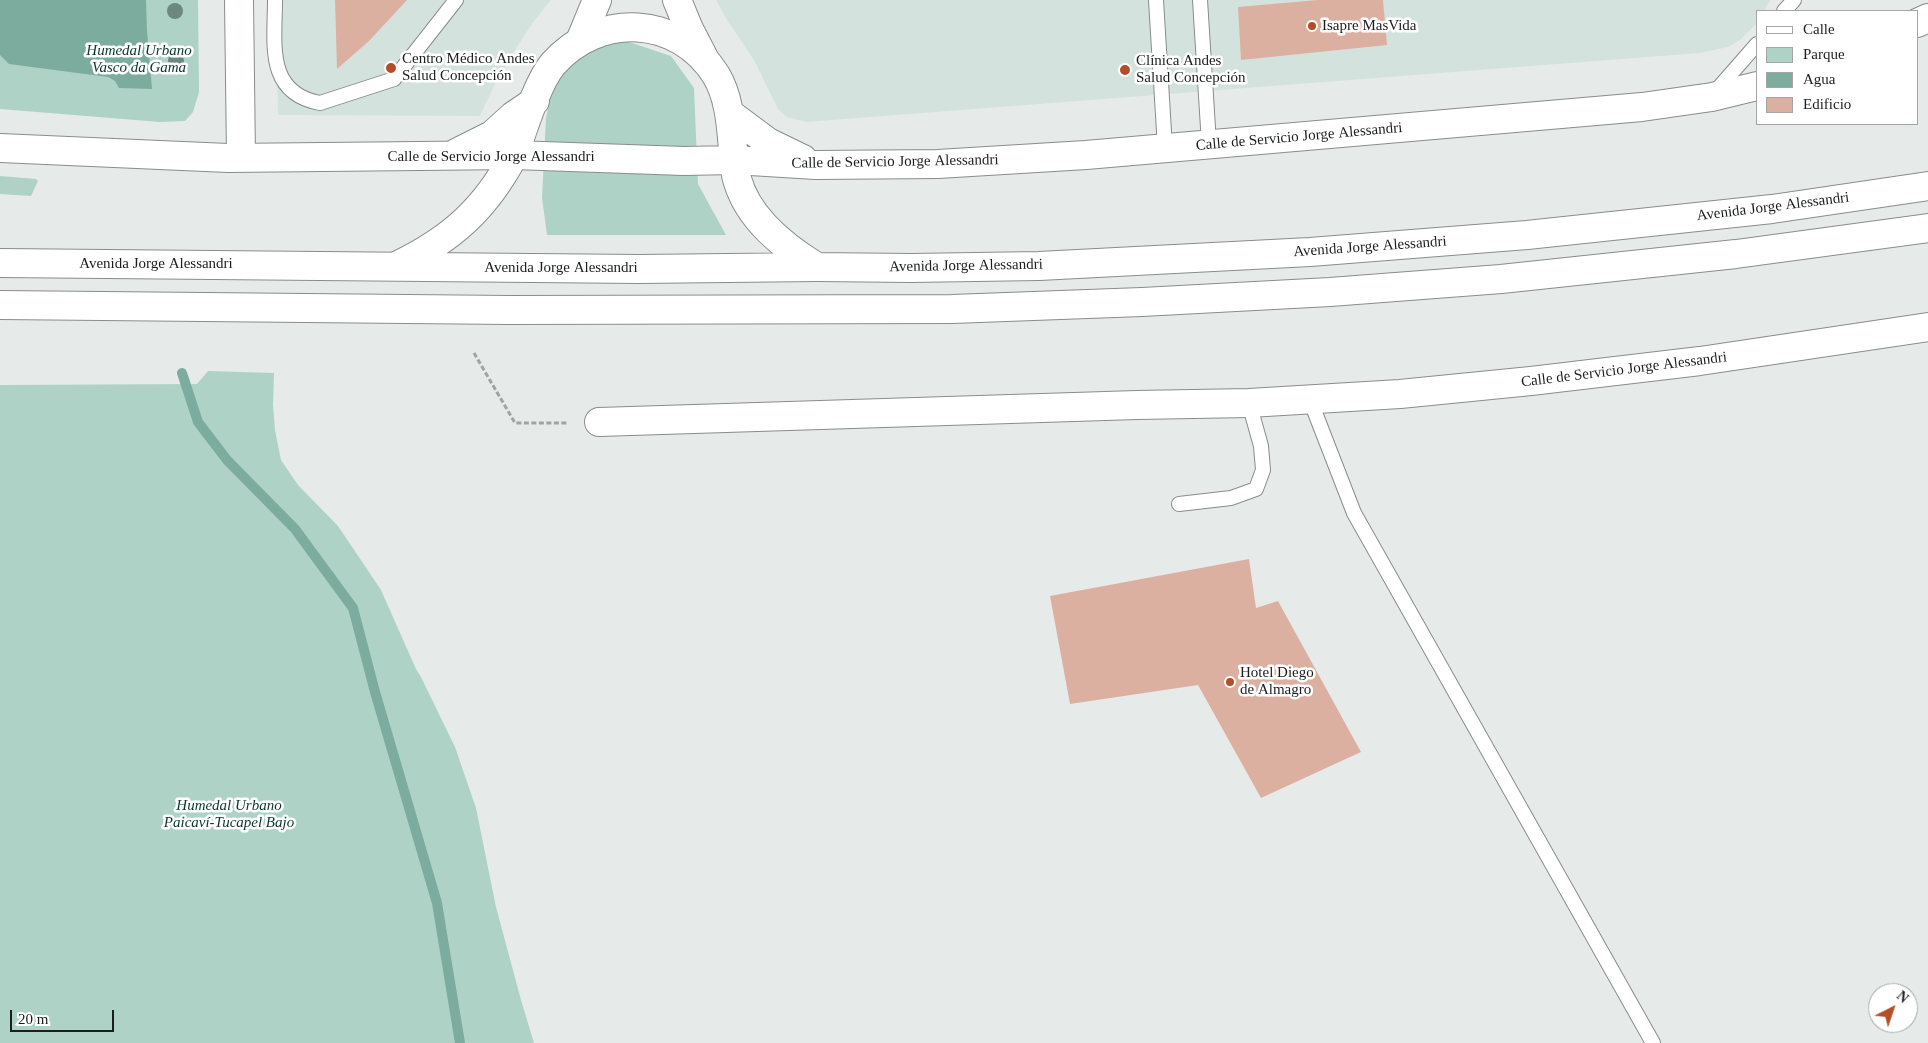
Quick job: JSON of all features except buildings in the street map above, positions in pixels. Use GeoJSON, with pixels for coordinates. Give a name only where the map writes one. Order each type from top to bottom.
{"type":"FeatureCollection","features":[{"type":"Feature","properties":{"kind":"main road"},"geometry":{"type":"LineString","coordinates":[[239,0],[241,157]]}},
{"type":"Feature","properties":{"kind":"main road"},"geometry":{"type":"LineString","coordinates":[[580,40],[597,0]]}},
{"type":"Feature","properties":{"kind":"main road"},"geometry":{"type":"LineString","coordinates":[[677,0],[689,29],[725,94],[737,180],[757,217],[774,236],[788,248],[817,267]]}},
{"type":"Feature","properties":{"kind":"main road"},"geometry":{"type":"LineString","coordinates":[[394,266],[424,252],[450,235],[475,212],[494,188],[514,155],[541,83],[552,66],[580,40],[598,32],[616,28],[636,27],[656,30],[674,36],[705,60]]}},
{"type":"Feature","properties":{"kind":"main road","name":"Calle de Servicio Jorge Alessandri"},"geometry":{"type":"LineString","coordinates":[[0,148],[241,157],[514,155],[684,161],[734,160],[816,166],[938,164],[1086,155],[1642,107],[1712,97],[1756,86]]}},
{"type":"Feature","properties":{"kind":"main road"},"geometry":{"type":"LineString","coordinates":[[450,156],[492,135],[512,116],[535,100]]}},
{"type":"Feature","properties":{"kind":"main road"},"geometry":{"type":"LineString","coordinates":[[729,113],[768,142],[816,166]]}},
{"type":"Feature","properties":{"kind":"main road","name":"Avenida Jorge Alessandri"},"geometry":{"type":"LineString","coordinates":[[0,263],[639,268],[1039,266],[1310,252],[1518,236],[1772,209],[1928,186]]}},
{"type":"Feature","properties":{"kind":"main road"},"geometry":{"type":"LineString","coordinates":[[0,305],[499,310],[942,309],[1142,302],[1330,292],[1501,279],[1736,254],[1928,228]]}},
{"type":"Feature","properties":{"kind":"main road","name":"Calle de Servicio Jorge Alessandri"},"geometry":{"type":"LineString","coordinates":[[599,422],[1250,403],[1400,394],[1700,361],[1928,327]]}},
{"type":"Feature","properties":{"kind":"lane"},"geometry":{"type":"LineString","coordinates":[[275,0],[276,60],[279,73],[285,85],[295,95],[307,101],[320,104],[394,79],[456,0]]}},
{"type":"Feature","properties":{"kind":"lane"},"geometry":{"type":"LineString","coordinates":[[1156,0],[1165,148]]}},
{"type":"Feature","properties":{"kind":"lane"},"geometry":{"type":"LineString","coordinates":[[1200,0],[1209,144]]}},
{"type":"Feature","properties":{"kind":"lane"},"geometry":{"type":"LineString","coordinates":[[1785,10],[1794,0]]}},
{"type":"Feature","properties":{"kind":"lane"},"geometry":{"type":"LineString","coordinates":[[1712,97],[1756,45]]}},
{"type":"Feature","properties":{"kind":"lane"},"geometry":{"type":"LineString","coordinates":[[1313,399],[1314,410],[1354,513],[1653,1043]]}},
{"type":"Feature","properties":{"kind":"lane"},"geometry":{"type":"LineString","coordinates":[[1179,504],[1231,498],[1256,489],[1264,470],[1261,446],[1250,403]]}},
{"type":"Feature","properties":{"kind":"path"},"geometry":{"type":"LineString","coordinates":[[474,353],[515,423],[599,422]]}},
{"type":"Feature","properties":{"kind":"shaded area","name":"Centro Médico Andes Salud Concepción"},"geometry":{"type":"Polygon","coordinates":[[[276,0],[551,0],[534,21],[513,53],[495,84],[480,116],[278,115],[276,0]]]}},
{"type":"Feature","properties":{"kind":"shaded area","name":"Clínica Andes Salud Concepción"},"geometry":{"type":"Polygon","coordinates":[[[716,0],[1770,0],[1765,10],[1756,10],[1756,24],[1740,40],[1728,47],[1700,53],[806,122],[787,117],[778,109],[754,60],[716,0]]]}},
{"type":"Feature","properties":{"kind":"green space","name":"Humedal Urbano Vasco da Gama"},"geometry":{"type":"Polygon","coordinates":[[[0,0],[198,0],[199,92],[193,112],[185,121],[160,122],[0,109],[0,0]]]}},
{"type":"Feature","properties":{"kind":"green space"},"geometry":{"type":"Polygon","coordinates":[[[620,39],[671,56],[694,88],[698,184],[726,235],[547,235],[542,198],[546,118],[554,81],[574,53],[620,39]]]}},
{"type":"Feature","properties":{"kind":"green space"},"geometry":{"type":"Polygon","coordinates":[[[0,176],[36,179],[38,181],[31,196],[0,194],[0,176]]]}},
{"type":"Feature","properties":{"kind":"green space","name":"Humedal Urbano Paicaví-Tucapel Bajo"},"geometry":{"type":"Polygon","coordinates":[[[208,371],[274,373],[273,405],[275,430],[281,460],[298,485],[338,526],[381,590],[416,669],[455,747],[476,808],[496,907],[534,1043],[0,1043],[0,385],[197,384],[208,371]]]}},
{"type":"Feature","properties":{"kind":"water"},"geometry":{"type":"Polygon","coordinates":[[[0,0],[146,0],[152,89],[119,88],[115,81],[108,77],[9,64],[0,55],[0,0]]]}},
{"type":"Feature","properties":{"kind":"waterway"},"geometry":{"type":"LineString","coordinates":[[182,373],[198,422],[227,460],[295,529],[353,608],[375,692],[437,903],[460,1043]]}},
{"type":"Feature","properties":{"kind":"place","name":"Isapre MasVida"},"geometry":{"type":"Point","coordinates":[1312,26]}},
{"type":"Feature","properties":{"kind":"place","name":"Centro Médico Andes Salud Concepción"},"geometry":{"type":"Point","coordinates":[391,68]}},
{"type":"Feature","properties":{"kind":"place","name":"Clínica Andes Salud Concepción"},"geometry":{"type":"Point","coordinates":[1125,70]}},
{"type":"Feature","properties":{"kind":"place","name":"Hotel Diego de Almagro"},"geometry":{"type":"Point","coordinates":[1230,682]}}]}
